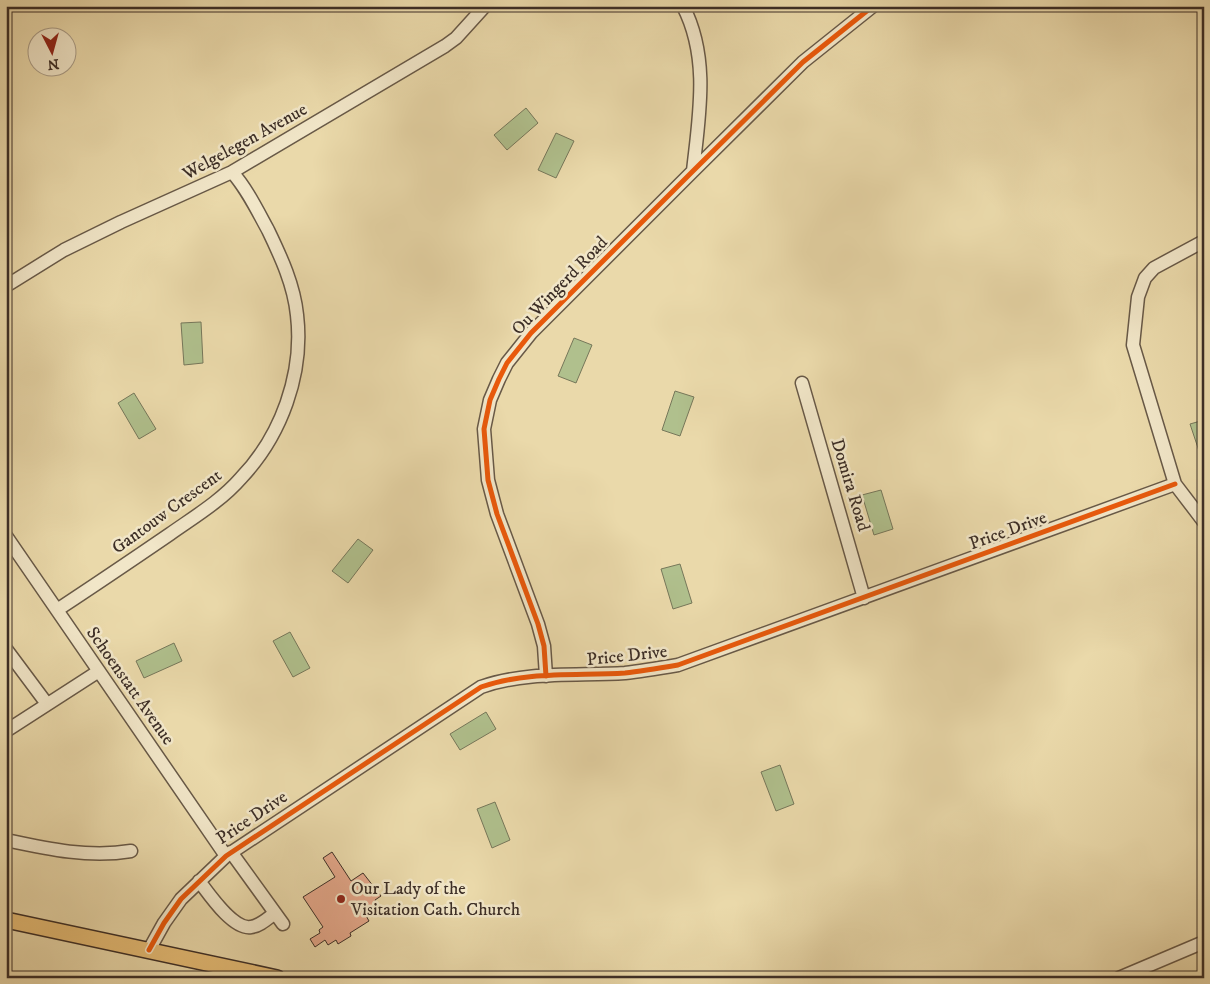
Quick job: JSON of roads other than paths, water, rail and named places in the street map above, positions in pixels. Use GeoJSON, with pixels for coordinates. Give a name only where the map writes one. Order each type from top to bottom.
{"type":"FeatureCollection","features":[{"type":"Feature","properties":{"kind":"main road"},"geometry":{"type":"LineString","coordinates":[[6,920],[278,978]]}},
{"type":"Feature","properties":{"kind":"street","name":"Welgelegen Avenue"},"geometry":{"type":"LineString","coordinates":[[6,286],[64,250],[232,172],[445,46],[456,38],[485,6]]}},
{"type":"Feature","properties":{"kind":"street"},"geometry":{"type":"LineString","coordinates":[[684,6],[694,35],[701,82],[700,115],[693,171]]}},
{"type":"Feature","properties":{"kind":"street","name":"Ou Wingerd Road"},"geometry":{"type":"LineString","coordinates":[[546,676],[546,661],[538,624],[497,514],[488,480],[484,429],[490,400],[507,363],[531,333],[803,62],[873,6]]}},
{"type":"Feature","properties":{"kind":"street","name":"Gantouw Crescent"},"geometry":{"type":"LineString","coordinates":[[57,610],[224,495],[252,466],[265,448],[284,411],[291,391],[299,335],[294,295],[280,254],[250,196],[232,172]]}},
{"type":"Feature","properties":{"kind":"street"},"geometry":{"type":"LineString","coordinates":[[1204,241],[1154,268],[1145,278],[1138,297],[1133,333],[1134,356],[1158,424],[1175,484],[1204,522]]}},
{"type":"Feature","properties":{"kind":"street","name":"Domira Road"},"geometry":{"type":"LineString","coordinates":[[802,383],[864,598]]}},
{"type":"Feature","properties":{"kind":"street","name":"Price Drive"},"geometry":{"type":"LineString","coordinates":[[149,950],[164,923],[199,881],[228,854],[471,692],[491,684],[546,676],[626,672],[678,665],[1175,484]]}},
{"type":"Feature","properties":{"kind":"street","name":"Schoenstatt Avenue"},"geometry":{"type":"LineString","coordinates":[[6,536],[228,854],[283,924]]}},
{"type":"Feature","properties":{"kind":"street"},"geometry":{"type":"LineString","coordinates":[[6,649],[47,704]]}},
{"type":"Feature","properties":{"kind":"street"},"geometry":{"type":"LineString","coordinates":[[6,731],[99,671]]}},
{"type":"Feature","properties":{"kind":"street"},"geometry":{"type":"LineString","coordinates":[[6,840],[80,853],[107,855],[131,851]]}},
{"type":"Feature","properties":{"kind":"street"},"geometry":{"type":"LineString","coordinates":[[199,881],[212,899],[236,923],[243,927],[252,927],[275,913]]}},
{"type":"Feature","properties":{"kind":"street"},"geometry":{"type":"LineString","coordinates":[[1119,978],[1204,942]]}},
{"type":"Feature","properties":{"kind":"place","name":"Our Lady of the Visitation Cath. Church"},"geometry":{"type":"Point","coordinates":[341,899]}}]}
